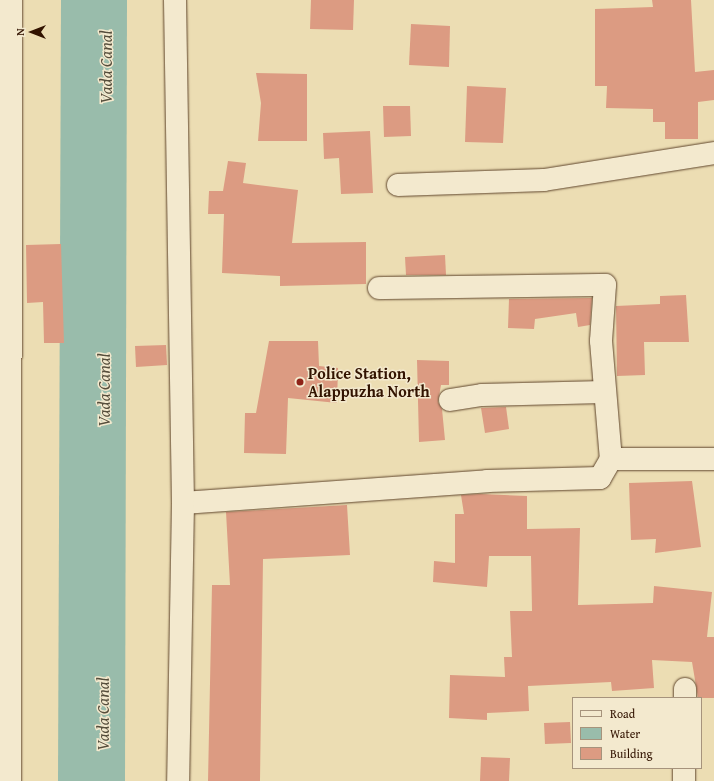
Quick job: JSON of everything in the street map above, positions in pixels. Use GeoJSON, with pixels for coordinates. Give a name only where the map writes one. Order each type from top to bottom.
{"type":"FeatureCollection","features":[{"type":"Feature","properties":{"kind":"main road"},"geometry":{"type":"LineString","coordinates":[[10,781],[5,581],[11,0]]}},
{"type":"Feature","properties":{"kind":"main road"},"geometry":{"type":"LineString","coordinates":[[175,0],[182,503],[178,781]]}},
{"type":"Feature","properties":{"kind":"main road"},"geometry":{"type":"LineString","coordinates":[[398,185],[544,180],[714,153]]}},
{"type":"Feature","properties":{"kind":"main road"},"geometry":{"type":"LineString","coordinates":[[182,503],[487,481],[600,478],[611,459],[604,392],[601,341],[606,285],[379,288]]}},
{"type":"Feature","properties":{"kind":"main road"},"geometry":{"type":"LineString","coordinates":[[450,400],[482,395],[604,392]]}},
{"type":"Feature","properties":{"kind":"main road"},"geometry":{"type":"LineString","coordinates":[[611,459],[714,459]]}},
{"type":"Feature","properties":{"kind":"main road"},"geometry":{"type":"LineString","coordinates":[[684,769],[684,781]]}},
{"type":"Feature","properties":{"kind":"water","name":"Vada Canal"},"geometry":{"type":"Polygon","coordinates":[[[61,0],[127,0],[125,781],[58,781],[61,0]]]}},
{"type":"Feature","properties":{"kind":"building"},"geometry":{"type":"Polygon","coordinates":[[[311,0],[354,0],[353,30],[310,29],[311,0]]]}},
{"type":"Feature","properties":{"kind":"building"},"geometry":{"type":"Polygon","coordinates":[[[652,0],[691,0],[695,72],[714,70],[714,100],[698,102],[698,139],[665,139],[665,122],[653,122],[653,109],[606,108],[607,86],[595,86],[595,9],[653,7],[652,0]]]}},
{"type":"Feature","properties":{"kind":"building"},"geometry":{"type":"Polygon","coordinates":[[[411,24],[450,26],[449,67],[409,65],[411,24]]]}},
{"type":"Feature","properties":{"kind":"building"},"geometry":{"type":"Polygon","coordinates":[[[256,73],[307,74],[307,141],[258,141],[261,103],[256,73]]]}},
{"type":"Feature","properties":{"kind":"building"},"geometry":{"type":"Polygon","coordinates":[[[467,86],[506,88],[503,143],[465,142],[467,86]]]}},
{"type":"Feature","properties":{"kind":"building"},"geometry":{"type":"Polygon","coordinates":[[[383,106],[410,106],[411,136],[384,137],[383,106]]]}},
{"type":"Feature","properties":{"kind":"building"},"geometry":{"type":"Polygon","coordinates":[[[370,131],[373,193],[341,194],[339,158],[324,159],[323,133],[370,131]]]}},
{"type":"Feature","properties":{"kind":"building"},"geometry":{"type":"Polygon","coordinates":[[[228,161],[246,163],[243,183],[298,190],[292,243],[366,242],[366,284],[280,286],[280,276],[222,273],[224,214],[208,214],[209,191],[223,191],[228,161]]]}},
{"type":"Feature","properties":{"kind":"building"},"geometry":{"type":"Polygon","coordinates":[[[61,244],[64,343],[44,343],[43,302],[27,303],[26,245],[61,244]]]}},
{"type":"Feature","properties":{"kind":"building"},"geometry":{"type":"Polygon","coordinates":[[[445,255],[446,275],[406,275],[405,257],[445,255]]]}},
{"type":"Feature","properties":{"kind":"building"},"geometry":{"type":"Polygon","coordinates":[[[686,295],[689,342],[644,342],[645,375],[617,376],[616,306],[660,304],[660,296],[686,295]]]}},
{"type":"Feature","properties":{"kind":"building"},"geometry":{"type":"Polygon","coordinates":[[[592,298],[590,325],[578,327],[576,313],[535,319],[534,329],[508,328],[509,299],[592,298]]]}},
{"type":"Feature","properties":{"kind":"building","name":"Police Station, Alappuzha North"},"geometry":{"type":"Polygon","coordinates":[[[269,341],[318,341],[319,366],[338,368],[337,403],[288,398],[286,454],[244,453],[245,413],[256,413],[269,341]]]}},
{"type":"Feature","properties":{"kind":"building"},"geometry":{"type":"Polygon","coordinates":[[[166,345],[167,365],[136,367],[135,346],[166,345]]]}},
{"type":"Feature","properties":{"kind":"building"},"geometry":{"type":"Polygon","coordinates":[[[417,360],[449,361],[449,385],[441,385],[438,402],[442,409],[445,440],[419,442],[417,360]]]}},
{"type":"Feature","properties":{"kind":"building"},"geometry":{"type":"Polygon","coordinates":[[[506,407],[509,429],[485,433],[481,408],[506,407]]]}},
{"type":"Feature","properties":{"kind":"building"},"geometry":{"type":"Polygon","coordinates":[[[692,481],[701,547],[655,553],[656,539],[631,540],[629,483],[692,481]]]}},
{"type":"Feature","properties":{"kind":"building"},"geometry":{"type":"Polygon","coordinates":[[[480,494],[527,496],[527,529],[580,528],[578,605],[653,603],[654,586],[712,592],[707,637],[714,637],[714,698],[698,697],[692,662],[652,660],[654,688],[612,691],[611,682],[528,686],[529,711],[487,713],[487,720],[449,718],[450,675],[505,677],[504,657],[512,657],[510,611],[532,611],[531,556],[489,556],[487,587],[433,582],[434,561],[455,563],[455,514],[464,514],[461,495],[480,494]]]}},
{"type":"Feature","properties":{"kind":"building"},"geometry":{"type":"Polygon","coordinates":[[[347,505],[350,555],[263,559],[260,781],[208,781],[212,585],[230,585],[226,512],[347,505]]]}},
{"type":"Feature","properties":{"kind":"building"},"geometry":{"type":"Polygon","coordinates":[[[570,722],[571,743],[545,744],[544,723],[570,722]]]}},
{"type":"Feature","properties":{"kind":"building"},"geometry":{"type":"Polygon","coordinates":[[[481,757],[510,758],[509,781],[480,781],[481,757]]]}},
{"type":"Feature","properties":{"kind":"place","name":"Police Station, Alappuzha North"},"geometry":{"type":"Point","coordinates":[300,382]}}]}
